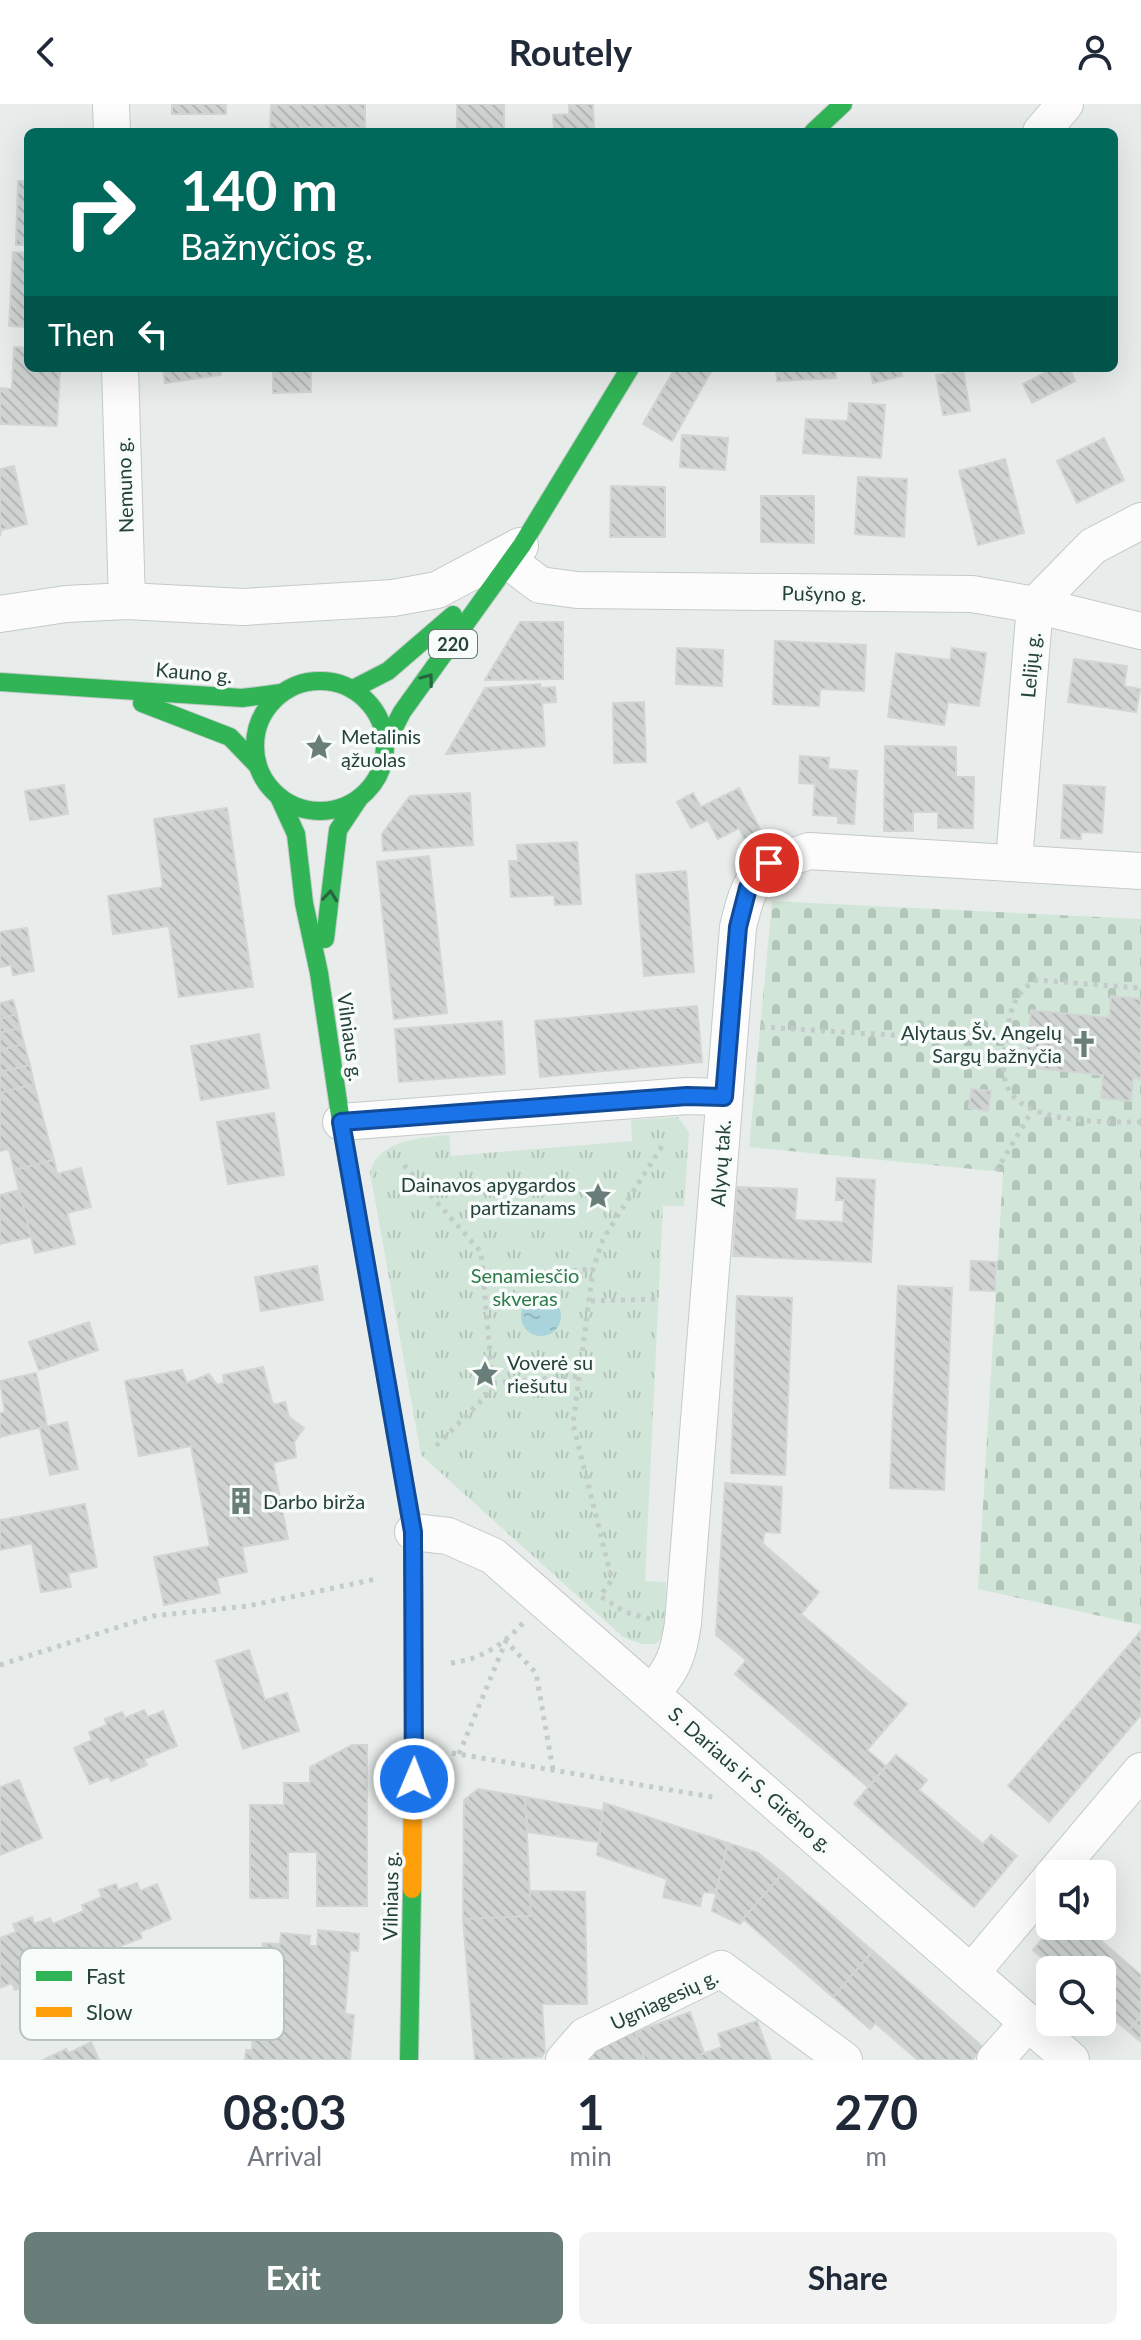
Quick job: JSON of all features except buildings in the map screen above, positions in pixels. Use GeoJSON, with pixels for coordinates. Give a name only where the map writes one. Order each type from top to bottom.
{"type":"FeatureCollection","features":[{"type":"Feature","properties":{"kind":"main road"},"geometry":{"type":"LineString","coordinates":[[817,128],[843,104]]}},
{"type":"Feature","properties":{"kind":"main road","name":"220"},"geometry":{"type":"LineString","coordinates":[[386,743],[402,712],[516,554],[628,372]]}},
{"type":"Feature","properties":{"kind":"main road","name":"220"},"geometry":{"type":"LineString","coordinates":[[353,689],[388,671],[424,643],[516,554]]}},
{"type":"Feature","properties":{"kind":"main road"},"geometry":{"type":"LineString","coordinates":[[316,681],[353,689],[376,712],[386,743],[383,765],[373,785],[358,800],[339,809],[318,812],[297,808],[279,797],[266,783],[257,765],[254,745],[258,725],[267,708],[281,693],[316,681]]}},
{"type":"Feature","properties":{"kind":"main road","name":"Kauno g."},"geometry":{"type":"LineString","coordinates":[[0,682],[208,693],[242,698],[281,693]]}},
{"type":"Feature","properties":{"kind":"main road","name":"Kauno g."},"geometry":{"type":"LineString","coordinates":[[103,688],[230,737],[257,765]]}},
{"type":"Feature","properties":{"kind":"main road","name":"Vilniaus g."},"geometry":{"type":"LineString","coordinates":[[279,797],[296,834],[304,903],[319,973],[341,1122],[413,1532],[414,1747],[409,2060]]}},
{"type":"Feature","properties":{"kind":"main road","name":"Vilniaus g."},"geometry":{"type":"LineString","coordinates":[[319,973],[338,830],[358,800]]}},
{"type":"Feature","properties":{"kind":"street"},"geometry":{"type":"LineString","coordinates":[[111,104],[112,128]]}},
{"type":"Feature","properties":{"kind":"street"},"geometry":{"type":"LineString","coordinates":[[1044,128],[1065,104]]}},
{"type":"Feature","properties":{"kind":"street","name":"Nemuno g."},"geometry":{"type":"LineString","coordinates":[[120,372],[127,601]]}},
{"type":"Feature","properties":{"kind":"street","name":"Lelijų g."},"geometry":{"type":"LineString","coordinates":[[1014,861],[1035,605],[1093,546],[1141,521]]}},
{"type":"Feature","properties":{"kind":"street"},"geometry":{"type":"LineString","coordinates":[[0,614],[66,604],[127,601],[243,607],[393,598],[437,590],[516,554]]}},
{"type":"Feature","properties":{"kind":"street","name":"Pušyno g."},"geometry":{"type":"LineString","coordinates":[[516,554],[540,585],[577,590],[972,594],[1035,605],[1141,631]]}},
{"type":"Feature","properties":{"kind":"street"},"geometry":{"type":"LineString","coordinates":[[393,598],[406,610],[424,643]]}},
{"type":"Feature","properties":{"kind":"street","name":"Alyvų tak."},"geometry":{"type":"LineString","coordinates":[[652,1692],[670,1672],[680,1651],[738,927],[748,888],[769,863],[809,851],[1141,871]]}},
{"type":"Feature","properties":{"kind":"street"},"geometry":{"type":"LineString","coordinates":[[341,1122],[687,1096],[724,1097]]}},
{"type":"Feature","properties":{"kind":"street","name":"S. Dariaus ir S. Girėno g."},"geometry":{"type":"LineString","coordinates":[[413,1532],[470,1544],[493,1556],[545,1598],[1071,2060]]}},
{"type":"Feature","properties":{"kind":"street"},"geometry":{"type":"LineString","coordinates":[[1066,1860],[1141,1771]]}},
{"type":"Feature","properties":{"kind":"street"},"geometry":{"type":"LineString","coordinates":[[971,1973],[1036,1895]]}},
{"type":"Feature","properties":{"kind":"street","name":"Ugniagesių g."},"geometry":{"type":"LineString","coordinates":[[564,2060],[585,2036],[721,1969],[844,2060]]}},
{"type":"Feature","properties":{"kind":"street"},"geometry":{"type":"LineString","coordinates":[[995,2060],[1028,2023]]}},
{"type":"Feature","properties":{"kind":"path"},"geometry":{"type":"LineString","coordinates":[[1141,988],[1036,980],[1023,988],[1012,1004],[1005,1042],[1005,1080],[1014,1099],[1032,1111],[1141,1122]]}},
{"type":"Feature","properties":{"kind":"path"},"geometry":{"type":"LineString","coordinates":[[760,1027],[1005,1042]]}},
{"type":"Feature","properties":{"kind":"path"},"geometry":{"type":"LineString","coordinates":[[996,1171],[1032,1111]]}},
{"type":"Feature","properties":{"kind":"path"},"geometry":{"type":"LineString","coordinates":[[644,1618],[625,1612],[600,1596],[612,1580],[573,1424],[593,1269],[603,1239],[664,1143]]}},
{"type":"Feature","properties":{"kind":"path"},"geometry":{"type":"LineString","coordinates":[[404,1165],[481,1252],[493,1383],[493,1389],[430,1453]]}},
{"type":"Feature","properties":{"kind":"path"},"geometry":{"type":"LineString","coordinates":[[483,1278],[593,1269]]}},
{"type":"Feature","properties":{"kind":"path"},"geometry":{"type":"LineString","coordinates":[[591,1301],[655,1299]]}},
{"type":"Feature","properties":{"kind":"path"},"geometry":{"type":"LineString","coordinates":[[493,1383],[580,1376]]}},
{"type":"Feature","properties":{"kind":"path"},"geometry":{"type":"LineString","coordinates":[[0,1665],[153,1616],[248,1606],[413,1572]]}},
{"type":"Feature","properties":{"kind":"path"},"geometry":{"type":"LineString","coordinates":[[414,1660],[454,1663],[486,1654],[506,1641],[545,1598]]}},
{"type":"Feature","properties":{"kind":"path"},"geometry":{"type":"LineString","coordinates":[[459,1754],[506,1641]]}},
{"type":"Feature","properties":{"kind":"path"},"geometry":{"type":"LineString","coordinates":[[506,1641],[536,1673],[553,1770]]}},
{"type":"Feature","properties":{"kind":"path"},"geometry":{"type":"LineString","coordinates":[[414,1747],[724,1799]]}},
{"type":"Feature","properties":{"kind":"green space"},"geometry":{"type":"Polygon","coordinates":[[[772,901],[1141,919],[1141,999],[1111,996],[1109,1018],[1031,1011],[1025,1067],[1103,1075],[1102,1098],[1131,1101],[1133,1078],[1141,1079],[1141,1625],[978,1589],[1003,1172],[749,1147],[772,901]]]}},
{"type":"Feature","properties":{"kind":"green space","name":"Senamiesčio skveras"},"geometry":{"type":"Polygon","coordinates":[[[678,1117],[689,1132],[684,1206],[663,1206],[645,1581],[666,1582],[665,1634],[656,1644],[642,1644],[623,1637],[421,1455],[370,1172],[382,1153],[414,1139],[449,1135],[451,1156],[632,1141],[631,1120],[678,1117]]]}},
{"type":"Feature","properties":{"kind":"water"},"geometry":{"type":"Polygon","coordinates":[[[541,1296],[555,1302],[561,1316],[555,1330],[541,1336],[527,1330],[521,1316],[527,1302],[541,1296]]]}},
{"type":"Feature","properties":{"kind":"traffic: fast"},"geometry":{"type":"LineString","coordinates":[[817,128],[843,104]]}},
{"type":"Feature","properties":{"kind":"traffic: fast"},"geometry":{"type":"LineString","coordinates":[[386,743],[402,712],[522,545],[628,372]]}},
{"type":"Feature","properties":{"kind":"traffic: fast"},"geometry":{"type":"LineString","coordinates":[[353,689],[388,671],[453,615]]}},
{"type":"Feature","properties":{"kind":"traffic: fast"},"geometry":{"type":"LineString","coordinates":[[320,681],[345,686],[366,700],[380,721],[385,746],[380,771],[366,792],[345,806],[320,811],[295,806],[274,792],[260,771],[255,746],[260,721],[274,700],[295,686],[320,681]]}},
{"type":"Feature","properties":{"kind":"traffic: fast"},"geometry":{"type":"LineString","coordinates":[[0,682],[242,698],[281,693]]}},
{"type":"Feature","properties":{"kind":"traffic: fast"},"geometry":{"type":"LineString","coordinates":[[142,703],[230,737],[257,765]]}},
{"type":"Feature","properties":{"kind":"traffic: fast"},"geometry":{"type":"LineString","coordinates":[[279,797],[296,834],[304,903],[319,973],[341,1122],[413,1532],[414,1604]]}},
{"type":"Feature","properties":{"kind":"traffic: fast"},"geometry":{"type":"LineString","coordinates":[[325,939],[338,830],[358,800]]}},
{"type":"Feature","properties":{"kind":"traffic: fast"},"geometry":{"type":"LineString","coordinates":[[409,2060],[412,1889]]}},
{"type":"Feature","properties":{"kind":"traffic: slow"},"geometry":{"type":"LineString","coordinates":[[412,1889],[414,1604]]}},
{"type":"Feature","properties":{"kind":"place","name":"Metalinis ąžuolas"},"geometry":{"type":"Point","coordinates":[319,747]}},
{"type":"Feature","properties":{"kind":"place","name":"Alytaus Šv. Angelų Sargų bažnyčia"},"geometry":{"type":"Point","coordinates":[1084,1044]}},
{"type":"Feature","properties":{"kind":"place","name":"Dainavos apygardos partizanams"},"geometry":{"type":"Point","coordinates":[598,1196]}},
{"type":"Feature","properties":{"kind":"place","name":"Voverė su riešutu"},"geometry":{"type":"Point","coordinates":[485,1374]}},
{"type":"Feature","properties":{"kind":"place","name":"Darbo birža"},"geometry":{"type":"Point","coordinates":[241,1501]}},
{"type":"Feature","properties":{"kind":"route"},"geometry":{"type":"LineString","coordinates":[[414,1779],[413,1532],[341,1122],[687,1096],[724,1097],[738,927],[748,888],[769,863]]}}]}
